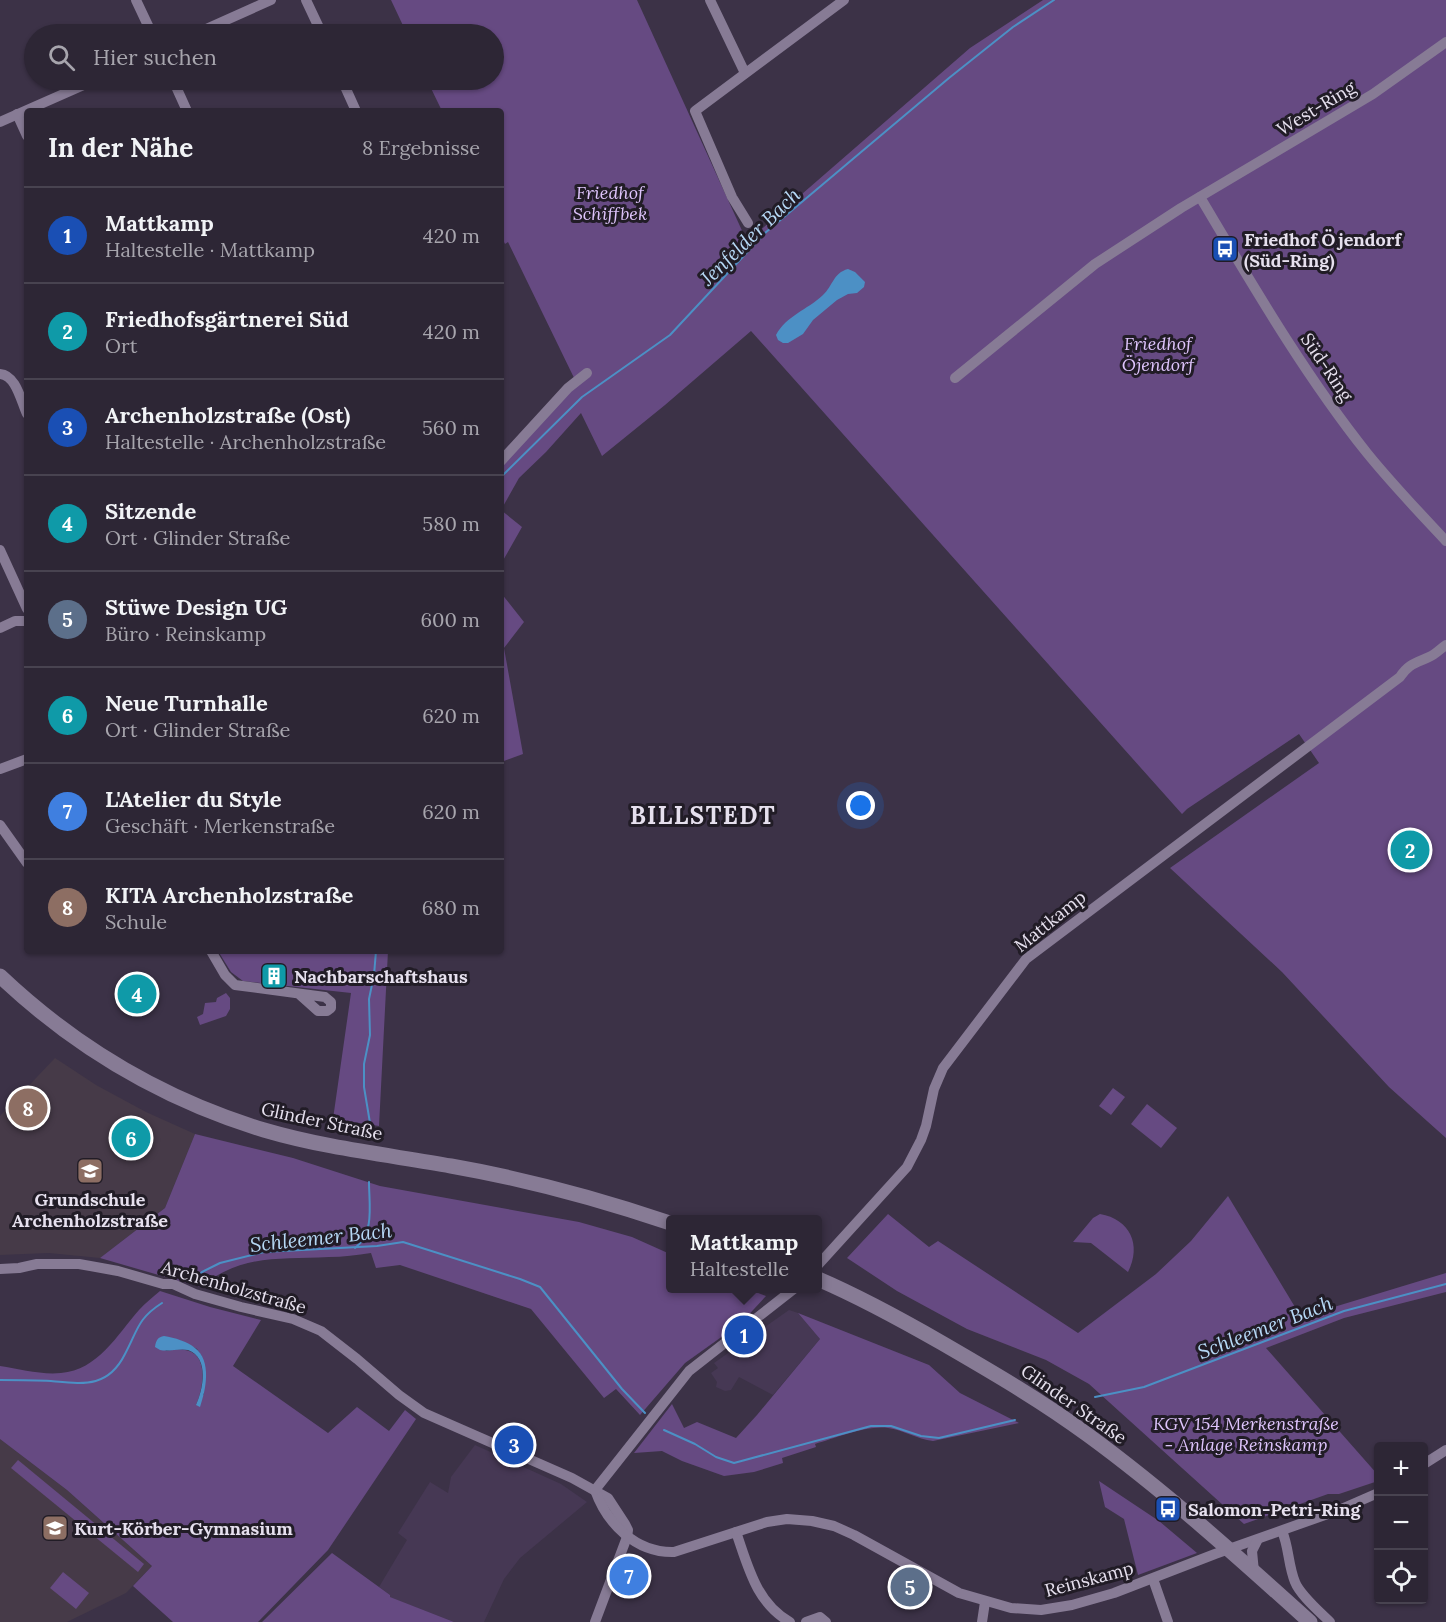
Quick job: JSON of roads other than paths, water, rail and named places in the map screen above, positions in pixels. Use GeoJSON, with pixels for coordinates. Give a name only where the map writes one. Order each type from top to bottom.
{"type":"FeatureCollection","features":[{"type":"Feature","properties":{"kind":"main road","name":"Glinder Straße"},"geometry":{"type":"LineString","coordinates":[[0,976],[57,1025],[107,1059],[172,1094],[222,1115],[306,1140],[506,1177],[593,1199],[666,1222]]}},
{"type":"Feature","properties":{"kind":"main road","name":"Glinder Straße"},"geometry":{"type":"LineString","coordinates":[[822,1281],[915,1327],[1029,1395],[1116,1456],[1230,1550],[1310,1622]]}},
{"type":"Feature","properties":{"kind":"street"},"geometry":{"type":"LineString","coordinates":[[136,0],[147,24]]}},
{"type":"Feature","properties":{"kind":"street"},"geometry":{"type":"LineString","coordinates":[[217,24],[271,0]]}},
{"type":"Feature","properties":{"kind":"street"},"geometry":{"type":"LineString","coordinates":[[306,0],[317,24]]}},
{"type":"Feature","properties":{"kind":"street"},"geometry":{"type":"LineString","coordinates":[[710,0],[745,73]]}},
{"type":"Feature","properties":{"kind":"street"},"geometry":{"type":"LineString","coordinates":[[748,223],[732,197],[695,111],[844,0]]}},
{"type":"Feature","properties":{"kind":"street","name":"West-Ring"},"geometry":{"type":"LineString","coordinates":[[955,378],[1095,264],[1200,197],[1373,94],[1446,42]]}},
{"type":"Feature","properties":{"kind":"street"},"geometry":{"type":"LineString","coordinates":[[31,108],[72,90]]}},
{"type":"Feature","properties":{"kind":"street"},"geometry":{"type":"LineString","coordinates":[[178,90],[186,108]]}},
{"type":"Feature","properties":{"kind":"street"},"geometry":{"type":"LineString","coordinates":[[347,90],[355,108]]}},
{"type":"Feature","properties":{"kind":"street"},"geometry":{"type":"LineString","coordinates":[[0,122],[24,111]]}},
{"type":"Feature","properties":{"kind":"street"},"geometry":{"type":"LineString","coordinates":[[17,114],[24,129]]}},
{"type":"Feature","properties":{"kind":"street","name":"Süd-Ring"},"geometry":{"type":"LineString","coordinates":[[1200,197],[1285,335],[1366,452],[1446,541]]}},
{"type":"Feature","properties":{"kind":"street"},"geometry":{"type":"LineString","coordinates":[[504,458],[568,388],[587,373]]}},
{"type":"Feature","properties":{"kind":"street"},"geometry":{"type":"LineString","coordinates":[[0,375],[6,375],[12,381],[24,407]]}},
{"type":"Feature","properties":{"kind":"street"},"geometry":{"type":"LineString","coordinates":[[0,550],[24,602]]}},
{"type":"Feature","properties":{"kind":"street"},"geometry":{"type":"LineString","coordinates":[[0,628],[15,621],[24,621]]}},
{"type":"Feature","properties":{"kind":"street","name":"Mattkamp"},"geometry":{"type":"LineString","coordinates":[[822,1261],[907,1167],[924,1133],[934,1089],[943,1068],[1026,959],[1400,677],[1404,670],[1446,645]]}},
{"type":"Feature","properties":{"kind":"street"},"geometry":{"type":"LineString","coordinates":[[0,769],[24,760]]}},
{"type":"Feature","properties":{"kind":"street"},"geometry":{"type":"LineString","coordinates":[[0,825],[24,859]]}},
{"type":"Feature","properties":{"kind":"street"},"geometry":{"type":"LineString","coordinates":[[213,954],[225,975],[235,985],[299,994]]}},
{"type":"Feature","properties":{"kind":"street","name":"Archenholzstraße"},"geometry":{"type":"LineString","coordinates":[[0,1269],[51,1263],[98,1267],[163,1284],[172,1284],[195,1294],[293,1319],[334,1340],[424,1413],[572,1478],[608,1498],[617,1508],[628,1530],[627,1537]]}},
{"type":"Feature","properties":{"kind":"street"},"geometry":{"type":"LineString","coordinates":[[595,1490],[689,1371],[789,1293]]}},
{"type":"Feature","properties":{"kind":"street"},"geometry":{"type":"LineString","coordinates":[[1428,1461],[1446,1450]]}},
{"type":"Feature","properties":{"kind":"street","name":"Reinskamp"},"geometry":{"type":"LineString","coordinates":[[627,1537],[663,1552],[674,1552],[767,1522],[787,1519],[812,1521],[834,1526],[854,1535],[959,1593],[1011,1608],[1041,1610],[1072,1605],[1113,1593],[1257,1541],[1374,1495]]}},
{"type":"Feature","properties":{"kind":"street"},"geometry":{"type":"LineString","coordinates":[[1282,1531],[1287,1541],[1290,1568],[1295,1585],[1330,1622]]}},
{"type":"Feature","properties":{"kind":"street"},"geometry":{"type":"LineString","coordinates":[[736,1532],[754,1582],[763,1598],[772,1609],[790,1622]]}},
{"type":"Feature","properties":{"kind":"street"},"geometry":{"type":"LineString","coordinates":[[595,1622],[627,1537]]}},
{"type":"Feature","properties":{"kind":"street"},"geometry":{"type":"LineString","coordinates":[[1254,1572],[1252,1551],[1257,1541]]}},
{"type":"Feature","properties":{"kind":"street"},"geometry":{"type":"LineString","coordinates":[[1153,1579],[1168,1622]]}},
{"type":"Feature","properties":{"kind":"street"},"geometry":{"type":"LineString","coordinates":[[982,1622],[985,1602]]}},
{"type":"Feature","properties":{"kind":"street"},"geometry":{"type":"LineString","coordinates":[[807,1622],[820,1617],[826,1622]]}},
{"type":"Feature","properties":{"kind":"water"},"geometry":{"type":"Polygon","coordinates":[[[848,269],[855,272],[865,282],[864,287],[857,293],[848,294],[837,300],[813,320],[803,334],[788,343],[778,340],[776,335],[780,328],[823,295],[839,273],[848,269]]]}},
{"type":"Feature","properties":{"kind":"water"},"geometry":{"type":"Polygon","coordinates":[[[164,1336],[181,1340],[192,1346],[204,1360],[206,1384],[200,1407],[196,1405],[203,1375],[200,1360],[188,1350],[160,1350],[155,1347],[158,1339],[164,1336]]]}},
{"type":"Feature","properties":{"kind":"waterway","name":"Jenfelder Bach"},"geometry":{"type":"LineString","coordinates":[[504,474],[582,397],[670,335],[765,233],[949,78],[1013,27],[1054,0]]}},
{"type":"Feature","properties":{"kind":"waterway","name":"Jenfelder Bach"},"geometry":{"type":"LineString","coordinates":[[370,1123],[364,1087],[364,1064],[370,1035],[369,999],[376,954]]}},
{"type":"Feature","properties":{"kind":"waterway","name":"Jenfelder Bach"},"geometry":{"type":"LineString","coordinates":[[355,1248],[366,1234],[370,1218],[369,1182]]}},
{"type":"Feature","properties":{"kind":"waterway","name":"Schleemer Bach"},"geometry":{"type":"LineString","coordinates":[[192,1281],[202,1272],[220,1263],[264,1252],[377,1246],[403,1242],[540,1287],[622,1389],[645,1413]]}},
{"type":"Feature","properties":{"kind":"waterway","name":"Schleemer Bach"},"geometry":{"type":"LineString","coordinates":[[1095,1397],[1144,1387],[1344,1311],[1446,1284]]}},
{"type":"Feature","properties":{"kind":"waterway","name":"Schleemer Bach"},"geometry":{"type":"LineString","coordinates":[[0,1380],[84,1383],[103,1378],[118,1365],[143,1320],[162,1303]]}},
{"type":"Feature","properties":{"kind":"waterway","name":"Schleemer Bach"},"geometry":{"type":"LineString","coordinates":[[664,1430],[695,1444],[716,1457],[734,1463],[871,1426],[891,1426],[921,1436],[939,1438],[1015,1420]]}},
{"type":"Feature","properties":{"kind":"place","name":"Friedhof Öjendorf (Süd-Ring)"},"geometry":{"type":"Point","coordinates":[1225,249]}},
{"type":"Feature","properties":{"kind":"place","name":"Friedhofsgärtnerei Süd"},"geometry":{"type":"Point","coordinates":[1410,850]}},
{"type":"Feature","properties":{"kind":"place","name":"Nachbarschaftshaus"},"geometry":{"type":"Point","coordinates":[274,976]}},
{"type":"Feature","properties":{"kind":"place","name":"Sitzende"},"geometry":{"type":"Point","coordinates":[137,994]}},
{"type":"Feature","properties":{"kind":"place","name":"KITA Archenholzstraße"},"geometry":{"type":"Point","coordinates":[28,1108]}},
{"type":"Feature","properties":{"kind":"place","name":"Neue Turnhalle"},"geometry":{"type":"Point","coordinates":[131,1138]}},
{"type":"Feature","properties":{"kind":"place","name":"Grundschule Archenholzstraße"},"geometry":{"type":"Point","coordinates":[90,1171]}},
{"type":"Feature","properties":{"kind":"place","name":"Mattkamp"},"geometry":{"type":"Point","coordinates":[744,1335]}},
{"type":"Feature","properties":{"kind":"place","name":"Archenholzstraße (Ost)"},"geometry":{"type":"Point","coordinates":[514,1445]}},
{"type":"Feature","properties":{"kind":"place","name":"Salomon-Petri-Ring"},"geometry":{"type":"Point","coordinates":[1168,1509]}},
{"type":"Feature","properties":{"kind":"place","name":"Kurt-Körber-Gymnasium"},"geometry":{"type":"Point","coordinates":[55,1528]}},
{"type":"Feature","properties":{"kind":"place","name":"L'Atelier du Style"},"geometry":{"type":"Point","coordinates":[629,1576]}},
{"type":"Feature","properties":{"kind":"place","name":"Stüwe Design UG"},"geometry":{"type":"Point","coordinates":[910,1587]}},
{"type":"Feature","properties":{"kind":"district","name":"BILLSTEDT"},"geometry":{"type":"Point","coordinates":[703,815]}},
{"type":"Feature","properties":{"kind":"park label","name":"Friedhof Schiffbek"},"geometry":{"type":"Point","coordinates":[610,202]}},
{"type":"Feature","properties":{"kind":"park label","name":"Friedhof Öjendorf"},"geometry":{"type":"Point","coordinates":[1158,353]}},
{"type":"Feature","properties":{"kind":"park label","name":"KGV 154 Merkenstraße - Anlage Reinskamp"},"geometry":{"type":"Point","coordinates":[1246,1433]}}]}
